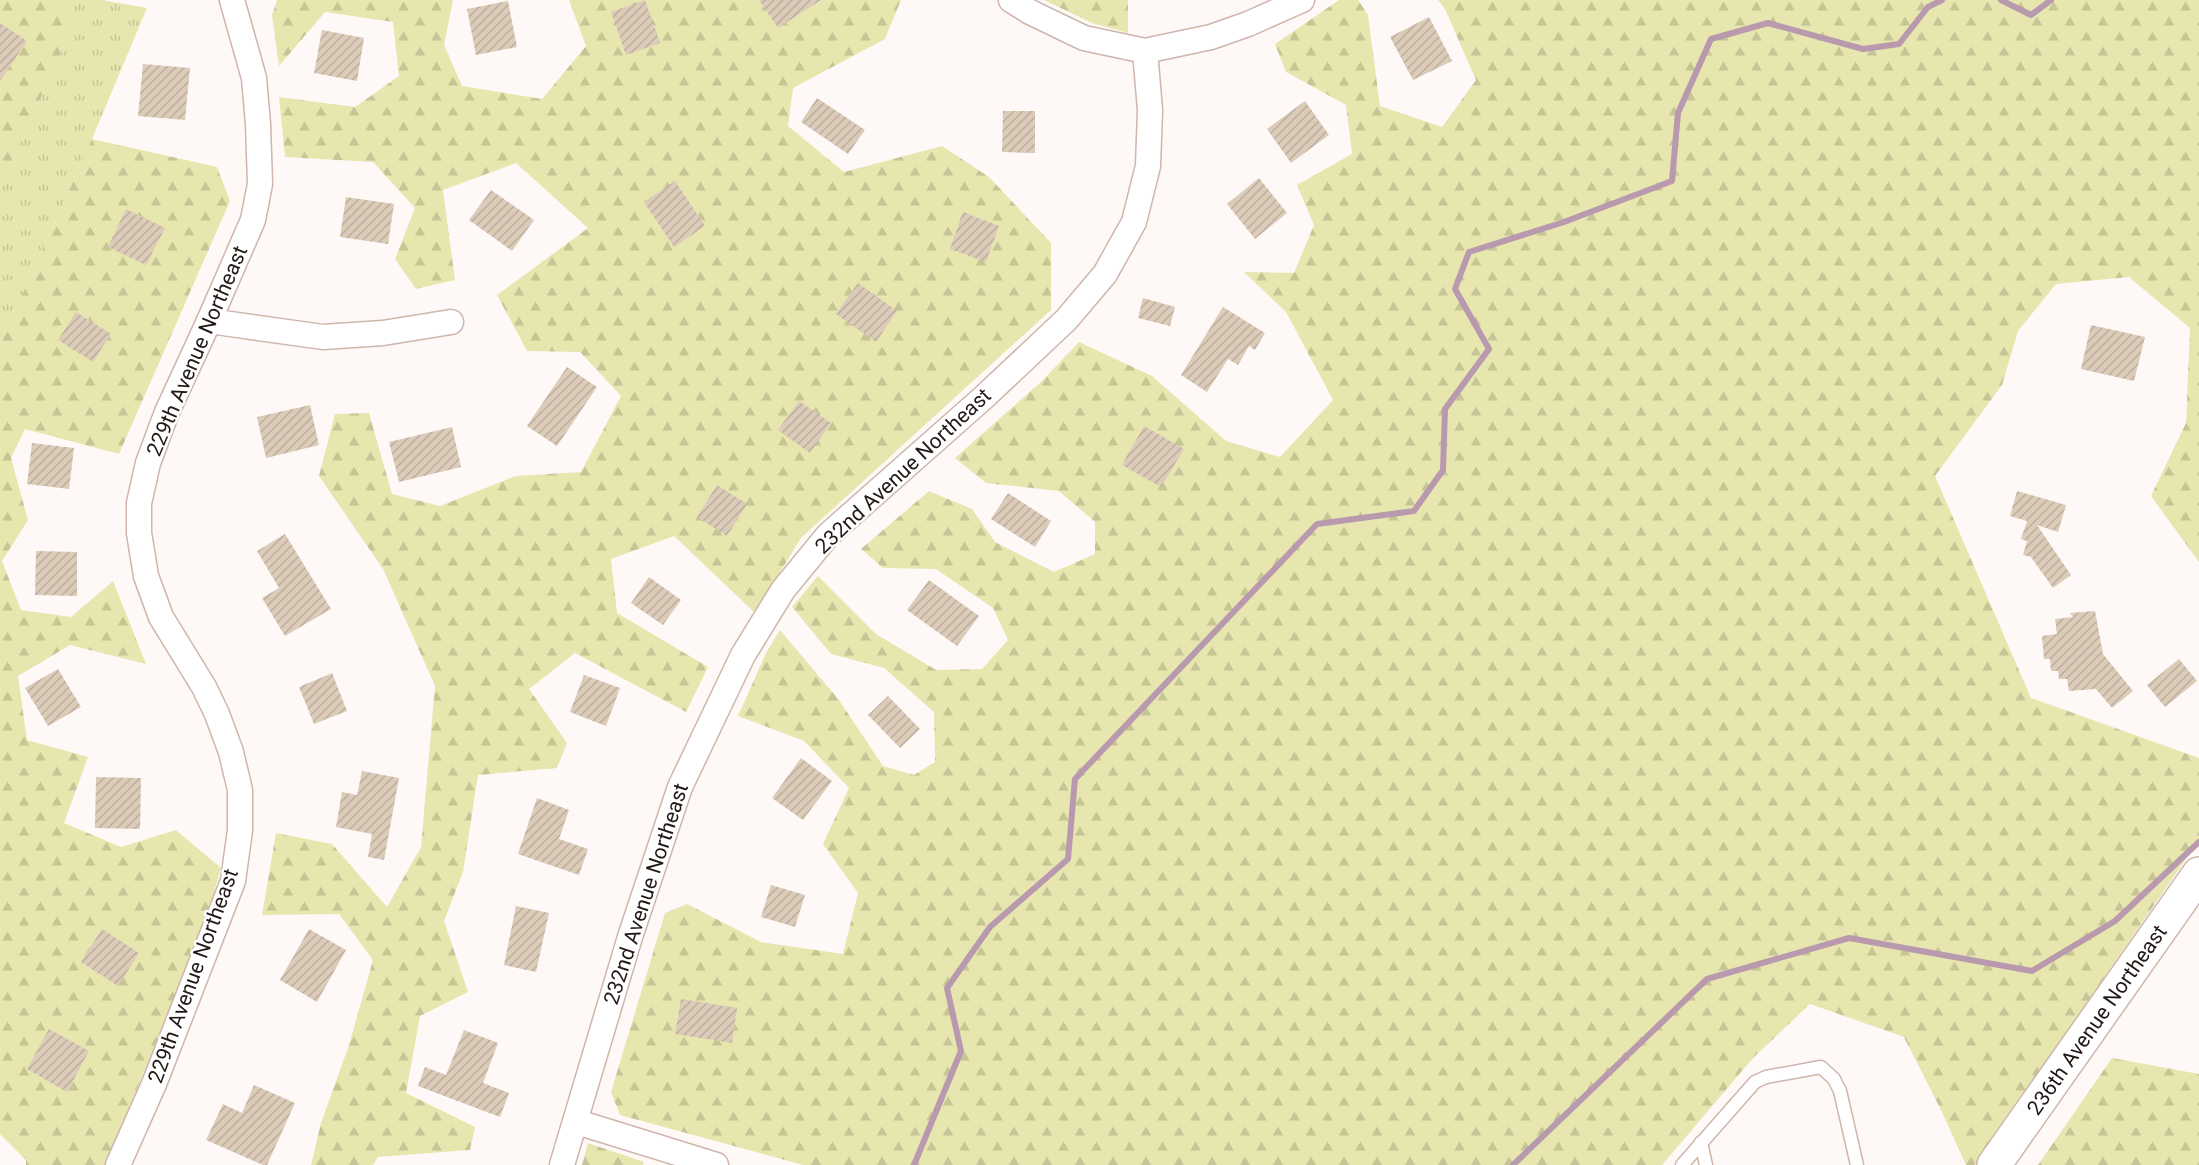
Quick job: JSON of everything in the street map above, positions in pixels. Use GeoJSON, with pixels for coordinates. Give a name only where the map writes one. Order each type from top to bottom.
{"type":"FeatureCollection","features":[{"type":"Feature","properties":{"kind":"street","name":"229th Avenue Northeast"},"geometry":{"type":"LineString","coordinates":[[118,1165],[154,1084],[233,881],[240,830],[240,790],[231,752],[204,687],[161,617],[146,576],[139,533],[139,503],[148,463],[167,412],[253,220],[260,184],[254,78],[232,0]]}},
{"type":"Feature","properties":{"kind":"street"},"geometry":{"type":"LineString","coordinates":[[1011,0],[1030,12],[1084,38],[1145,51],[1211,37],[1248,24],[1302,0]]}},
{"type":"Feature","properties":{"kind":"street","name":"232nd Avenue Northeast"},"geometry":{"type":"LineString","coordinates":[[562,1165],[577,1122],[602,1029],[680,787],[743,655],[783,590],[828,535],[983,398],[1066,320],[1105,274],[1134,222],[1148,165],[1150,110],[1145,51]]}},
{"type":"Feature","properties":{"kind":"street"},"geometry":{"type":"LineString","coordinates":[[209,321],[323,337],[383,333],[451,321]]}},
{"type":"Feature","properties":{"kind":"street","name":"236th Avenue Northeast"},"geometry":{"type":"LineString","coordinates":[[1994,1165],[2199,874]]}},
{"type":"Feature","properties":{"kind":"street"},"geometry":{"type":"LineString","coordinates":[[577,1122],[716,1165]]}},
{"type":"Feature","properties":{"kind":"lane"},"geometry":{"type":"LineString","coordinates":[[1682,1165],[1755,1082],[1766,1077],[1821,1067],[1834,1079],[1840,1091],[1857,1165]]}},
{"type":"Feature","properties":{"kind":"lane"},"geometry":{"type":"LineString","coordinates":[[1701,1142],[1706,1165]]}},
{"type":"Feature","properties":{"kind":"green space"},"geometry":{"type":"Polygon","coordinates":[[[0,0],[57,0],[73,26],[0,189],[0,0]]]}},
{"type":"Feature","properties":{"kind":"green space"},"geometry":{"type":"Polygon","coordinates":[[[57,0],[102,0],[147,8],[92,139],[0,344],[0,189],[73,26],[57,0]]]}},
{"type":"Feature","properties":{"kind":"green space"},"geometry":{"type":"Polygon","coordinates":[[[277,0],[453,0],[444,45],[462,86],[542,99],[586,46],[569,0],[901,0],[885,39],[793,88],[788,126],[844,172],[942,146],[989,177],[1051,243],[1051,310],[801,538],[755,613],[674,536],[611,559],[617,613],[708,667],[686,712],[575,653],[529,689],[567,743],[557,768],[478,775],[463,872],[444,921],[468,992],[420,1016],[406,1093],[475,1127],[470,1150],[378,1157],[373,1165],[311,1165],[321,1123],[349,1045],[373,960],[339,914],[262,915],[276,833],[332,844],[387,907],[421,847],[435,686],[383,569],[319,476],[335,414],[369,413],[392,494],[440,506],[516,476],[581,472],[621,396],[580,352],[527,351],[497,295],[588,228],[516,163],[443,190],[455,280],[416,289],[395,259],[415,208],[373,162],[285,157],[279,97],[355,107],[399,76],[393,22],[325,12],[279,66],[272,15],[277,0]]]}},
{"type":"Feature","properties":{"kind":"green space"},"geometry":{"type":"Polygon","coordinates":[[[1044,0],[1128,0],[1128,33],[1092,23],[1044,0]]]}},
{"type":"Feature","properties":{"kind":"green space"},"geometry":{"type":"Polygon","coordinates":[[[1339,0],[1358,0],[1368,15],[1380,106],[1442,127],[1476,80],[1445,9],[1438,0],[2199,0],[2199,562],[2151,496],[2186,423],[2190,328],[2129,277],[2056,284],[2018,331],[2002,385],[1935,476],[2031,698],[2199,758],[2199,840],[1975,1165],[1966,1165],[1904,1037],[1810,1004],[1753,1058],[1662,1165],[803,1165],[620,1115],[611,1092],[665,913],[687,904],[761,942],[843,954],[858,893],[823,844],[849,788],[804,741],[738,716],[766,653],[780,630],[839,700],[883,766],[914,775],[935,762],[934,712],[884,668],[831,654],[792,607],[818,576],[876,634],[936,670],[982,669],[1008,640],[993,608],[936,569],[883,568],[861,549],[929,491],[972,509],[995,542],[1054,572],[1095,554],[1095,522],[1059,491],[986,483],[955,458],[1042,381],[1079,342],[1152,376],[1226,441],[1280,457],[1333,400],[1286,312],[1244,272],[1294,273],[1314,225],[1297,185],[1352,154],[1346,105],[1286,72],[1275,44],[1339,0]]]}},
{"type":"Feature","properties":{"kind":"green space"},"geometry":{"type":"Polygon","coordinates":[[[92,139],[217,167],[230,201],[119,454],[25,429],[11,458],[28,520],[2,561],[21,610],[71,617],[113,581],[146,664],[70,645],[18,676],[27,740],[88,757],[64,823],[121,847],[176,830],[221,868],[202,932],[133,1098],[108,1165],[26,1165],[26,1160],[0,1134],[0,344],[92,139]]]}},
{"type":"Feature","properties":{"kind":"green space"},"geometry":{"type":"Polygon","coordinates":[[[2112,1058],[2199,1074],[2199,1165],[2038,1165],[2112,1058]]]}},
{"type":"Feature","properties":{"kind":"green space"},"geometry":{"type":"Polygon","coordinates":[[[588,1143],[644,1162],[643,1165],[582,1165],[588,1143]]]}},
{"type":"Feature","properties":{"kind":"building"},"geometry":{"type":"Polygon","coordinates":[[[645,0],[660,43],[626,55],[611,12],[645,0]]]}},
{"type":"Feature","properties":{"kind":"building"},"geometry":{"type":"Polygon","coordinates":[[[759,0],[821,0],[778,28],[759,0]]]}},
{"type":"Feature","properties":{"kind":"building"},"geometry":{"type":"Polygon","coordinates":[[[508,1],[517,47],[476,55],[467,9],[508,1]]]}},
{"type":"Feature","properties":{"kind":"building"},"geometry":{"type":"Polygon","coordinates":[[[1429,17],[1452,61],[1413,80],[1390,37],[1429,17]]]}},
{"type":"Feature","properties":{"kind":"building"},"geometry":{"type":"Polygon","coordinates":[[[0,23],[27,41],[0,81],[0,23]]]}},
{"type":"Feature","properties":{"kind":"building"},"geometry":{"type":"Polygon","coordinates":[[[322,30],[364,38],[357,81],[314,73],[322,30]]]}},
{"type":"Feature","properties":{"kind":"building"},"geometry":{"type":"Polygon","coordinates":[[[143,64],[190,68],[185,120],[138,116],[143,64]]]}},
{"type":"Feature","properties":{"kind":"building"},"geometry":{"type":"Polygon","coordinates":[[[817,98],[865,130],[848,154],[801,122],[817,98]]]}},
{"type":"Feature","properties":{"kind":"building"},"geometry":{"type":"Polygon","coordinates":[[[1305,101],[1329,135],[1291,163],[1267,129],[1305,101]]]}},
{"type":"Feature","properties":{"kind":"building"},"geometry":{"type":"Polygon","coordinates":[[[1003,111],[1035,111],[1035,153],[1002,152],[1003,111]]]}},
{"type":"Feature","properties":{"kind":"building"},"geometry":{"type":"Polygon","coordinates":[[[1259,178],[1287,213],[1255,239],[1227,204],[1259,178]]]}},
{"type":"Feature","properties":{"kind":"building"},"geometry":{"type":"Polygon","coordinates":[[[675,181],[705,226],[674,247],[644,202],[675,181]]]}},
{"type":"Feature","properties":{"kind":"building"},"geometry":{"type":"Polygon","coordinates":[[[491,190],[534,220],[512,251],[469,220],[491,190]]]}},
{"type":"Feature","properties":{"kind":"building"},"geometry":{"type":"Polygon","coordinates":[[[346,197],[394,204],[388,244],[340,237],[346,197]]]}},
{"type":"Feature","properties":{"kind":"building"},"geometry":{"type":"Polygon","coordinates":[[[126,209],[165,228],[146,265],[108,247],[126,209]]]}},
{"type":"Feature","properties":{"kind":"building"},"geometry":{"type":"Polygon","coordinates":[[[963,212],[999,226],[986,262],[950,249],[963,212]]]}},
{"type":"Feature","properties":{"kind":"building"},"geometry":{"type":"Polygon","coordinates":[[[858,283],[897,311],[876,342],[836,314],[858,283]]]}},
{"type":"Feature","properties":{"kind":"building"},"geometry":{"type":"Polygon","coordinates":[[[1143,298],[1175,307],[1170,326],[1138,318],[1143,298]]]}},
{"type":"Feature","properties":{"kind":"building"},"geometry":{"type":"Polygon","coordinates":[[[1223,307],[1265,333],[1255,350],[1249,346],[1238,365],[1228,359],[1207,392],[1181,375],[1223,307]]]}},
{"type":"Feature","properties":{"kind":"building"},"geometry":{"type":"Polygon","coordinates":[[[76,312],[111,334],[93,362],[58,340],[76,312]]]}},
{"type":"Feature","properties":{"kind":"building"},"geometry":{"type":"Polygon","coordinates":[[[2091,325],[2145,337],[2134,381],[2081,369],[2091,325]]]}},
{"type":"Feature","properties":{"kind":"building"},"geometry":{"type":"Polygon","coordinates":[[[567,367],[597,387],[557,446],[527,426],[567,367]]]}},
{"type":"Feature","properties":{"kind":"building"},"geometry":{"type":"Polygon","coordinates":[[[799,401],[831,423],[810,453],[778,430],[799,401]]]}},
{"type":"Feature","properties":{"kind":"building"},"geometry":{"type":"Polygon","coordinates":[[[310,405],[319,445],[266,458],[257,417],[310,405]]]}},
{"type":"Feature","properties":{"kind":"building"},"geometry":{"type":"Polygon","coordinates":[[[1144,426],[1184,449],[1161,487],[1122,465],[1144,426]]]}},
{"type":"Feature","properties":{"kind":"building"},"geometry":{"type":"Polygon","coordinates":[[[452,427],[461,467],[399,482],[389,442],[452,427]]]}},
{"type":"Feature","properties":{"kind":"building"},"geometry":{"type":"Polygon","coordinates":[[[32,443],[74,448],[69,489],[27,484],[32,443]]]}},
{"type":"Feature","properties":{"kind":"building"},"geometry":{"type":"Polygon","coordinates":[[[717,485],[747,504],[727,536],[697,517],[717,485]]]}},
{"type":"Feature","properties":{"kind":"building"},"geometry":{"type":"Polygon","coordinates":[[[2017,491],[2066,505],[2058,532],[2037,525],[2071,575],[2053,588],[2031,557],[2023,555],[2027,541],[2021,539],[2027,521],[2010,516],[2017,491]]]}},
{"type":"Feature","properties":{"kind":"building"},"geometry":{"type":"Polygon","coordinates":[[[1008,493],[1051,521],[1035,547],[991,519],[1008,493]]]}},
{"type":"Feature","properties":{"kind":"building"},"geometry":{"type":"Polygon","coordinates":[[[285,534],[331,609],[285,636],[262,598],[279,588],[257,551],[285,534]]]}},
{"type":"Feature","properties":{"kind":"building"},"geometry":{"type":"Polygon","coordinates":[[[36,551],[77,552],[77,596],[35,595],[36,551]]]}},
{"type":"Feature","properties":{"kind":"building"},"geometry":{"type":"Polygon","coordinates":[[[649,577],[681,600],[663,625],[631,603],[649,577]]]}},
{"type":"Feature","properties":{"kind":"building"},"geometry":{"type":"Polygon","coordinates":[[[929,580],[979,616],[957,646],[907,610],[929,580]]]}},
{"type":"Feature","properties":{"kind":"building"},"geometry":{"type":"Polygon","coordinates":[[[2095,611],[2103,654],[2133,691],[2112,708],[2096,689],[2069,691],[2067,679],[2059,679],[2058,671],[2051,671],[2050,659],[2044,659],[2042,636],[2057,634],[2055,619],[2073,617],[2070,613],[2095,611]]]}},
{"type":"Feature","properties":{"kind":"building"},"geometry":{"type":"Polygon","coordinates":[[[2179,659],[2197,681],[2165,707],[2147,685],[2179,659]]]}},
{"type":"Feature","properties":{"kind":"building"},"geometry":{"type":"Polygon","coordinates":[[[58,669],[81,707],[48,726],[25,688],[58,669]]]}},
{"type":"Feature","properties":{"kind":"building"},"geometry":{"type":"Polygon","coordinates":[[[332,673],[347,711],[314,724],[299,687],[332,673]]]}},
{"type":"Feature","properties":{"kind":"building"},"geometry":{"type":"Polygon","coordinates":[[[584,675],[620,688],[606,726],[570,712],[584,675]]]}},
{"type":"Feature","properties":{"kind":"building"},"geometry":{"type":"Polygon","coordinates":[[[888,696],[920,729],[900,748],[868,715],[888,696]]]}},
{"type":"Feature","properties":{"kind":"building"},"geometry":{"type":"Polygon","coordinates":[[[801,758],[832,781],[803,820],[772,798],[801,758]]]}},
{"type":"Feature","properties":{"kind":"building"},"geometry":{"type":"Polygon","coordinates":[[[362,771],[399,778],[384,860],[368,857],[372,834],[336,827],[342,792],[357,795],[362,771]]]}},
{"type":"Feature","properties":{"kind":"building"},"geometry":{"type":"Polygon","coordinates":[[[96,777],[141,778],[140,829],[95,828],[96,777]]]}},
{"type":"Feature","properties":{"kind":"building"},"geometry":{"type":"Polygon","coordinates":[[[537,798],[569,810],[559,839],[588,849],[579,875],[518,854],[537,798]]]}},
{"type":"Feature","properties":{"kind":"building"},"geometry":{"type":"Polygon","coordinates":[[[771,885],[805,895],[795,927],[761,917],[771,885]]]}},
{"type":"Feature","properties":{"kind":"building"},"geometry":{"type":"Polygon","coordinates":[[[516,906],[549,913],[536,972],[504,965],[516,906]]]}},
{"type":"Feature","properties":{"kind":"building"},"geometry":{"type":"Polygon","coordinates":[[[102,929],[139,953],[118,986],[81,962],[102,929]]]}},
{"type":"Feature","properties":{"kind":"building"},"geometry":{"type":"Polygon","coordinates":[[[309,929],[346,950],[317,1002],[280,980],[309,929]]]}},
{"type":"Feature","properties":{"kind":"building"},"geometry":{"type":"Polygon","coordinates":[[[681,999],[737,1008],[732,1043],[675,1034],[681,999]]]}},
{"type":"Feature","properties":{"kind":"building"},"geometry":{"type":"Polygon","coordinates":[[[49,1029],[89,1051],[67,1092],[27,1069],[49,1029]]]}},
{"type":"Feature","properties":{"kind":"building"},"geometry":{"type":"Polygon","coordinates":[[[464,1030],[498,1043],[483,1083],[509,1093],[500,1117],[418,1086],[425,1067],[446,1075],[464,1030]]]}},
{"type":"Feature","properties":{"kind":"building"},"geometry":{"type":"Polygon","coordinates":[[[254,1085],[295,1103],[267,1165],[206,1140],[223,1104],[242,1113],[254,1085]]]}},
{"type":"Feature","properties":{"kind":"waterway"},"geometry":{"type":"LineString","coordinates":[[914,1165],[961,1051],[947,988],[990,927],[1068,859],[1075,779],[1317,524],[1414,511],[1443,470],[1445,409],[1489,349],[1455,289],[1469,252],[1564,222],[1672,181],[1678,113],[1711,39],[1768,23],[1863,49],[1899,44],[1928,7],[1942,0]]}},
{"type":"Feature","properties":{"kind":"waterway"},"geometry":{"type":"LineString","coordinates":[[2001,0],[2031,15],[2051,0]]}},
{"type":"Feature","properties":{"kind":"waterway"},"geometry":{"type":"LineString","coordinates":[[1513,1165],[1707,979],[1849,938],[2032,971],[2115,921],[2199,842]]}}]}
